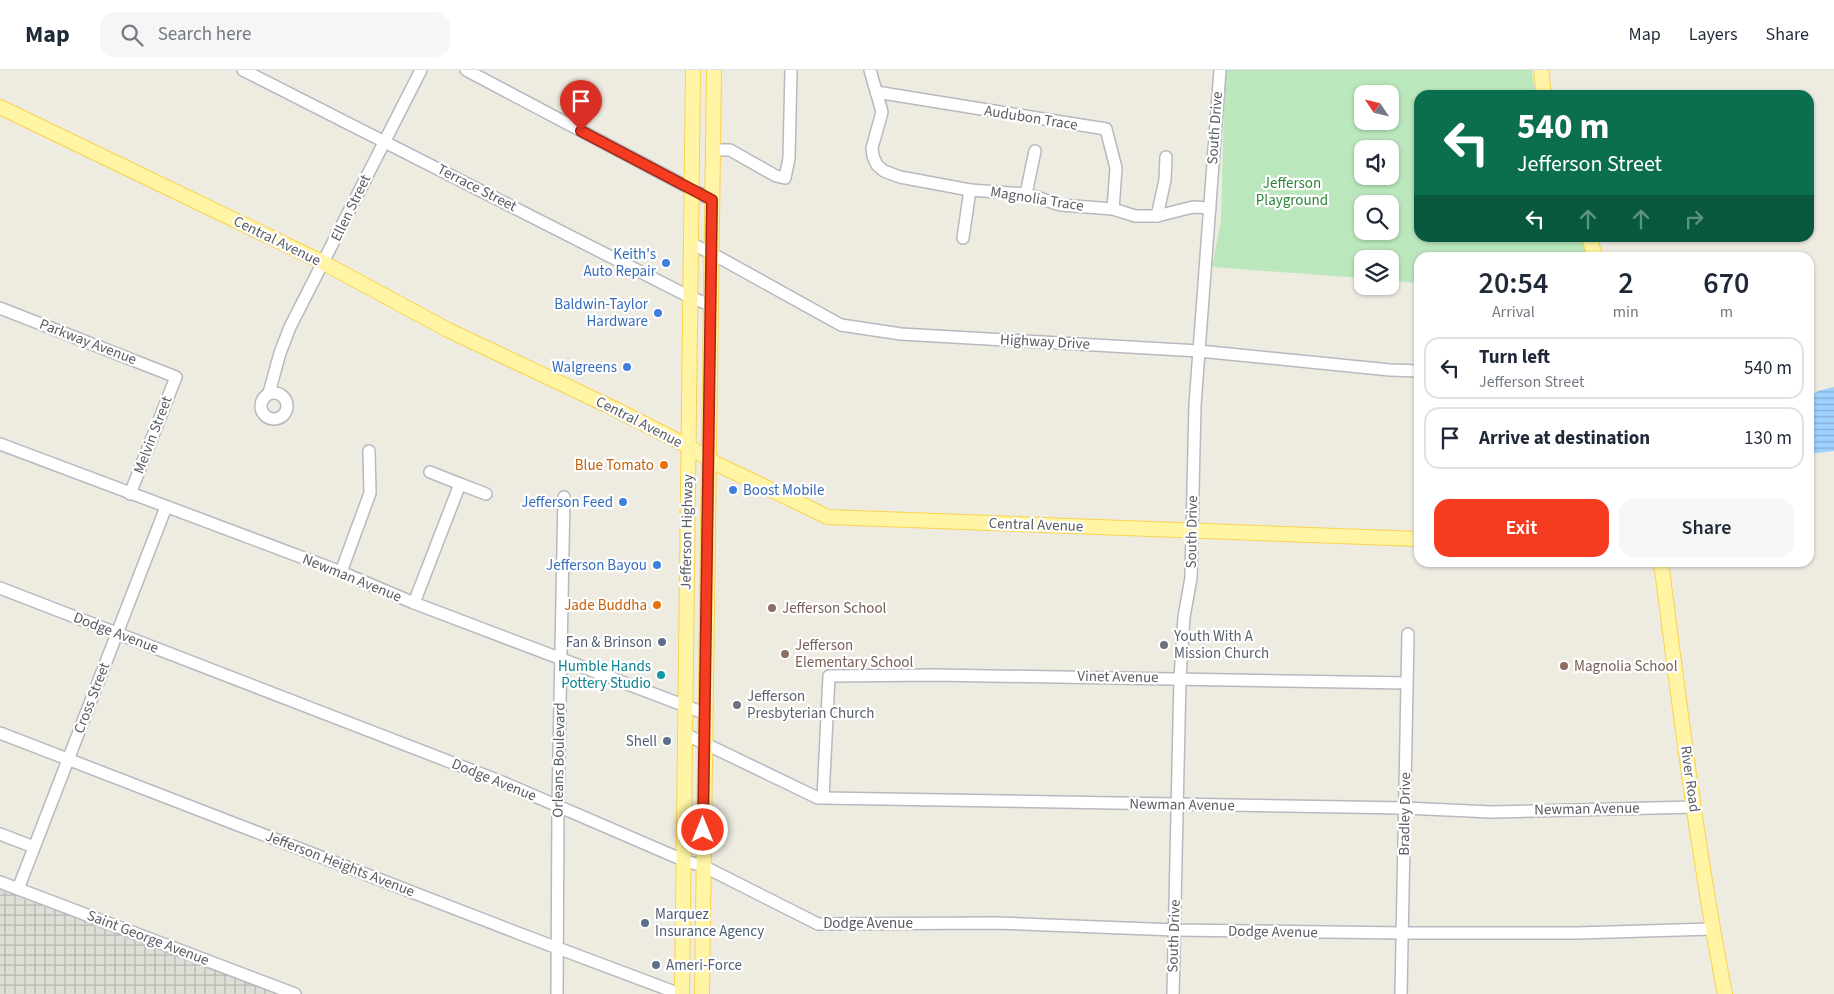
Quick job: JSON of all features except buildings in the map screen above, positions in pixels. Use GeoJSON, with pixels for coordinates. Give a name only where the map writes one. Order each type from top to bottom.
{"type":"FeatureCollection","features":[{"type":"Feature","properties":{"kind":"main road","name":"Jefferson Highway"},"geometry":{"type":"LineString","coordinates":[[681,994],[694,70]]}},
{"type":"Feature","properties":{"kind":"main road","name":"Jefferson Highway"},"geometry":{"type":"LineString","coordinates":[[702,994],[704,714],[714,70]]}},
{"type":"Feature","properties":{"kind":"main road"},"geometry":{"type":"LineString","coordinates":[[1541,70],[1543,90]]}},
{"type":"Feature","properties":{"kind":"main road","name":"Central Avenue"},"geometry":{"type":"LineString","coordinates":[[0,107],[324,263],[448,330],[613,408],[708,458],[828,517],[1414,539]]}},
{"type":"Feature","properties":{"kind":"main road","name":"River Road"},"geometry":{"type":"LineString","coordinates":[[1662,567],[1712,929],[1725,994]]}},
{"type":"Feature","properties":{"kind":"street","name":"Terrace Street"},"geometry":{"type":"LineString","coordinates":[[244,70],[690,297],[710,305]]}},
{"type":"Feature","properties":{"kind":"street","name":"Ellen Street"},"geometry":{"type":"LineString","coordinates":[[269,393],[290,328],[421,70]]}},
{"type":"Feature","properties":{"kind":"street"},"geometry":{"type":"LineString","coordinates":[[466,70],[712,200]]}},
{"type":"Feature","properties":{"kind":"street"},"geometry":{"type":"LineString","coordinates":[[713,150],[730,150],[776,176],[785,178],[790,158],[791,70]]}},
{"type":"Feature","properties":{"kind":"street"},"geometry":{"type":"LineString","coordinates":[[870,70],[882,112],[872,148],[877,165],[884,171],[900,177],[970,190]]}},
{"type":"Feature","properties":{"kind":"street","name":"South Drive"},"geometry":{"type":"LineString","coordinates":[[1173,994],[1180,678],[1184,616],[1191,578],[1198,351],[1220,70]]}},
{"type":"Feature","properties":{"kind":"street","name":"Audubon Trace"},"geometry":{"type":"LineString","coordinates":[[876,92],[1106,129],[1116,168],[1114,209]]}},
{"type":"Feature","properties":{"kind":"street"},"geometry":{"type":"LineString","coordinates":[[1026,194],[1035,151]]}},
{"type":"Feature","properties":{"kind":"street"},"geometry":{"type":"LineString","coordinates":[[1157,216],[1165,180],[1166,157]]}},
{"type":"Feature","properties":{"kind":"street","name":"Magnolia Trace"},"geometry":{"type":"LineString","coordinates":[[963,238],[970,190],[1026,194],[1061,205],[1114,209],[1135,216],[1157,216],[1193,207],[1210,208]]}},
{"type":"Feature","properties":{"kind":"street","name":"Highway Drive"},"geometry":{"type":"LineString","coordinates":[[692,244],[840,325],[902,334],[1198,351],[1414,371]]}},
{"type":"Feature","properties":{"kind":"street","name":"Parkway Avenue"},"geometry":{"type":"LineString","coordinates":[[0,308],[176,377]]}},
{"type":"Feature","properties":{"kind":"street","name":"Melvin Street"},"geometry":{"type":"LineString","coordinates":[[130,494],[176,377]]}},
{"type":"Feature","properties":{"kind":"street","name":"Newman Avenue"},"geometry":{"type":"LineString","coordinates":[[0,444],[341,572],[414,603],[704,714]]}},
{"type":"Feature","properties":{"kind":"street"},"geometry":{"type":"LineString","coordinates":[[341,572],[370,493],[369,451]]}},
{"type":"Feature","properties":{"kind":"street"},"geometry":{"type":"LineString","coordinates":[[430,472],[486,494]]}},
{"type":"Feature","properties":{"kind":"street"},"geometry":{"type":"LineString","coordinates":[[414,603],[460,484]]}},
{"type":"Feature","properties":{"kind":"street","name":"Orleans Boulevard"},"geometry":{"type":"LineString","coordinates":[[557,994],[558,806],[564,496]]}},
{"type":"Feature","properties":{"kind":"street","name":"Cross Street"},"geometry":{"type":"LineString","coordinates":[[18,889],[166,507]]}},
{"type":"Feature","properties":{"kind":"street","name":"Dodge Avenue"},"geometry":{"type":"LineString","coordinates":[[0,588],[502,782],[683,860],[703,866],[818,924],[996,923],[1175,930],[1403,934],[1577,933],[1712,929]]}},
{"type":"Feature","properties":{"kind":"street","name":"Bradley Drive"},"geometry":{"type":"LineString","coordinates":[[1401,994],[1408,634]]}},
{"type":"Feature","properties":{"kind":"street","name":"Vinet Avenue"},"geometry":{"type":"LineString","coordinates":[[823,798],[828,676],[934,675],[1407,683]]}},
{"type":"Feature","properties":{"kind":"street","name":"Jefferson Heights Avenue"},"geometry":{"type":"LineString","coordinates":[[0,733],[681,994]]}},
{"type":"Feature","properties":{"kind":"street","name":"Newman Avenue"},"geometry":{"type":"LineString","coordinates":[[685,734],[818,798],[1405,808],[1491,812],[1694,807]]}},
{"type":"Feature","properties":{"kind":"street"},"geometry":{"type":"LineString","coordinates":[[0,834],[34,847]]}},
{"type":"Feature","properties":{"kind":"street","name":"Saint George Avenue"},"geometry":{"type":"LineString","coordinates":[[0,882],[295,994]]}},
{"type":"Feature","properties":{"kind":"shaded area"},"geometry":{"type":"Polygon","coordinates":[[[0,885],[282,994],[0,994],[0,885]]]}},
{"type":"Feature","properties":{"kind":"green space","name":"Jefferson Playground"},"geometry":{"type":"Polygon","coordinates":[[[1225,70],[1532,70],[1534,90],[1414,90],[1414,242],[1584,242],[1588,252],[1414,252],[1414,283],[1399,282],[1399,250],[1354,250],[1354,277],[1212,267],[1221,221],[1225,70]]]}},
{"type":"Feature","properties":{"kind":"water"},"geometry":{"type":"Polygon","coordinates":[[[1834,387],[1834,451],[1814,453],[1814,394],[1834,387]]]}},
{"type":"Feature","properties":{"kind":"place","name":"Keith's Auto Repair"},"geometry":{"type":"Point","coordinates":[666,263]}},
{"type":"Feature","properties":{"kind":"place","name":"Baldwin-Taylor Hardware"},"geometry":{"type":"Point","coordinates":[658,313]}},
{"type":"Feature","properties":{"kind":"place","name":"Walgreens"},"geometry":{"type":"Point","coordinates":[627,367]}},
{"type":"Feature","properties":{"kind":"place","name":"Blue Tomato"},"geometry":{"type":"Point","coordinates":[664,465]}},
{"type":"Feature","properties":{"kind":"place","name":"Boost Mobile"},"geometry":{"type":"Point","coordinates":[733,490]}},
{"type":"Feature","properties":{"kind":"place","name":"Jefferson Feed"},"geometry":{"type":"Point","coordinates":[623,502]}},
{"type":"Feature","properties":{"kind":"place","name":"Jefferson Bayou"},"geometry":{"type":"Point","coordinates":[657,565]}},
{"type":"Feature","properties":{"kind":"place","name":"Jade Buddha"},"geometry":{"type":"Point","coordinates":[657,605]}},
{"type":"Feature","properties":{"kind":"place","name":"Jefferson School"},"geometry":{"type":"Point","coordinates":[772,608]}},
{"type":"Feature","properties":{"kind":"place","name":"Fan & Brinson"},"geometry":{"type":"Point","coordinates":[662,642]}},
{"type":"Feature","properties":{"kind":"place","name":"Youth With A Mission Church"},"geometry":{"type":"Point","coordinates":[1164,645]}},
{"type":"Feature","properties":{"kind":"place","name":"Jefferson Elementary School"},"geometry":{"type":"Point","coordinates":[785,654]}},
{"type":"Feature","properties":{"kind":"place","name":"Magnolia School"},"geometry":{"type":"Point","coordinates":[1564,666]}},
{"type":"Feature","properties":{"kind":"place","name":"Humble Hands Pottery Studio"},"geometry":{"type":"Point","coordinates":[661,675]}},
{"type":"Feature","properties":{"kind":"place","name":"Jefferson Presbyterian Church"},"geometry":{"type":"Point","coordinates":[737,705]}},
{"type":"Feature","properties":{"kind":"place","name":"Shell"},"geometry":{"type":"Point","coordinates":[667,741]}},
{"type":"Feature","properties":{"kind":"place","name":"Marquez Insurance Agency"},"geometry":{"type":"Point","coordinates":[645,923]}},
{"type":"Feature","properties":{"kind":"place","name":"Ameri-Force"},"geometry":{"type":"Point","coordinates":[656,965]}},
{"type":"Feature","properties":{"kind":"route"},"geometry":{"type":"LineString","coordinates":[[581,131],[712,200],[703,830]]}}]}
